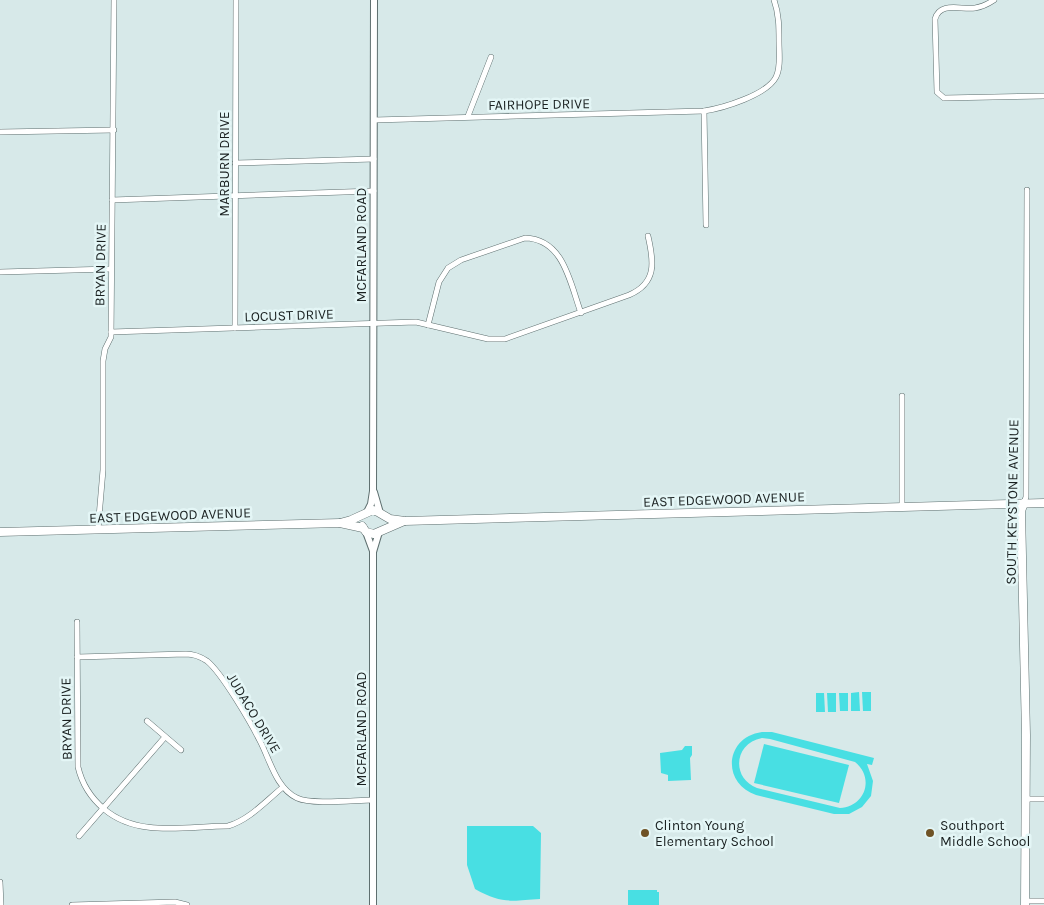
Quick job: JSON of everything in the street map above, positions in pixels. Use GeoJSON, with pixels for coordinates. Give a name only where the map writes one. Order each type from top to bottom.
{"type":"FeatureCollection","features":[{"type":"Feature","properties":{"kind":"main road","name":"EAST EDGEWOOD AVENUE"},"geometry":{"type":"LineString","coordinates":[[340,523],[372,510],[390,519],[405,521],[1044,503]]}},
{"type":"Feature","properties":{"kind":"main road","name":"SOUTH KEYSTONE AVENUE"},"geometry":{"type":"LineString","coordinates":[[1024,504],[1022,511],[1025,903]]}},
{"type":"Feature","properties":{"kind":"main road"},"geometry":{"type":"LineString","coordinates":[[365,530],[361,521],[366,513]]}},
{"type":"Feature","properties":{"kind":"main road"},"geometry":{"type":"LineString","coordinates":[[380,531],[385,524],[382,514]]}},
{"type":"Feature","properties":{"kind":"main road","name":"EAST EDGEWOOD AVENUE"},"geometry":{"type":"LineString","coordinates":[[0,532],[340,523],[365,530],[371,534],[405,521]]}},
{"type":"Feature","properties":{"kind":"street","name":"BRYAN DRIVE"},"geometry":{"type":"LineString","coordinates":[[98,529],[103,470],[103,363],[111,332],[114,0]]}},
{"type":"Feature","properties":{"kind":"street","name":"MARBURN DRIVE"},"geometry":{"type":"LineString","coordinates":[[234,328],[236,0]]}},
{"type":"Feature","properties":{"kind":"street","name":"MCFARLAND ROAD"},"geometry":{"type":"LineString","coordinates":[[366,513],[371,504],[373,490],[374,0]]}},
{"type":"Feature","properties":{"kind":"street","name":"FAIRHOPE DRIVE"},"geometry":{"type":"LineString","coordinates":[[374,120],[704,111],[725,107],[761,92],[774,81],[778,70],[779,35],[778,17],[774,0]]}},
{"type":"Feature","properties":{"kind":"street"},"geometry":{"type":"LineString","coordinates":[[994,0],[974,8],[945,8],[939,11],[935,18],[936,88],[940,96],[944,98],[1044,96]]}},
{"type":"Feature","properties":{"kind":"street"},"geometry":{"type":"LineString","coordinates":[[468,116],[492,57]]}},
{"type":"Feature","properties":{"kind":"street"},"geometry":{"type":"LineString","coordinates":[[704,111],[706,225]]}},
{"type":"Feature","properties":{"kind":"street"},"geometry":{"type":"LineString","coordinates":[[0,132],[114,130]]}},
{"type":"Feature","properties":{"kind":"street"},"geometry":{"type":"LineString","coordinates":[[235,163],[374,160]]}},
{"type":"Feature","properties":{"kind":"street","name":"SOUTH KEYSTONE AVENUE"},"geometry":{"type":"LineString","coordinates":[[1024,504],[1026,497],[1027,190]]}},
{"type":"Feature","properties":{"kind":"street"},"geometry":{"type":"LineString","coordinates":[[112,200],[374,191]]}},
{"type":"Feature","properties":{"kind":"street","name":"LOCUST DRIVE"},"geometry":{"type":"LineString","coordinates":[[111,332],[409,322],[488,339],[515,336],[633,294],[643,286],[650,275],[652,266],[648,236]]}},
{"type":"Feature","properties":{"kind":"street"},"geometry":{"type":"LineString","coordinates":[[428,325],[438,284],[448,268],[461,260],[525,238],[544,242],[558,254],[581,312]]}},
{"type":"Feature","properties":{"kind":"street"},"geometry":{"type":"LineString","coordinates":[[0,272],[111,269]]}},
{"type":"Feature","properties":{"kind":"street"},"geometry":{"type":"LineString","coordinates":[[902,396],[902,507]]}},
{"type":"Feature","properties":{"kind":"street","name":"MCFARLAND ROAD"},"geometry":{"type":"LineString","coordinates":[[373,490],[382,514]]}},
{"type":"Feature","properties":{"kind":"street","name":"MCFARLAND ROAD"},"geometry":{"type":"LineString","coordinates":[[365,530],[373,552]]}},
{"type":"Feature","properties":{"kind":"street","name":"MCFARLAND ROAD"},"geometry":{"type":"LineString","coordinates":[[373,905],[373,552],[380,531]]}},
{"type":"Feature","properties":{"kind":"street","name":"BRYAN DRIVE"},"geometry":{"type":"LineString","coordinates":[[77,622],[78,767],[88,792],[103,808],[122,821],[144,827],[228,826],[246,818],[283,787]]}},
{"type":"Feature","properties":{"kind":"street","name":"JUDACO DRIVE"},"geometry":{"type":"LineString","coordinates":[[77,657],[186,654],[198,656],[211,665],[229,690],[260,740],[283,787]]}},
{"type":"Feature","properties":{"kind":"street"},"geometry":{"type":"LineString","coordinates":[[147,721],[181,750]]}},
{"type":"Feature","properties":{"kind":"street"},"geometry":{"type":"LineString","coordinates":[[79,836],[165,737]]}},
{"type":"Feature","properties":{"kind":"street"},"geometry":{"type":"LineString","coordinates":[[283,787],[295,797],[308,801],[373,800]]}},
{"type":"Feature","properties":{"kind":"street"},"geometry":{"type":"LineString","coordinates":[[1025,799],[1044,799]]}},
{"type":"Feature","properties":{"kind":"street"},"geometry":{"type":"LineString","coordinates":[[0,882],[1,905]]}},
{"type":"Feature","properties":{"kind":"street"},"geometry":{"type":"LineString","coordinates":[[1025,903],[1044,901]]}},
{"type":"Feature","properties":{"kind":"street"},"geometry":{"type":"LineString","coordinates":[[72,905],[175,902],[188,905]]}},
{"type":"Feature","properties":{"kind":"shaded area"},"geometry":{"type":"Polygon","coordinates":[[[859,692],[860,711],[851,711],[851,693],[859,692]]]}},
{"type":"Feature","properties":{"kind":"shaded area"},"geometry":{"type":"Polygon","coordinates":[[[862,692],[871,692],[871,711],[863,711],[862,692]]]}},
{"type":"Feature","properties":{"kind":"shaded area"},"geometry":{"type":"Polygon","coordinates":[[[816,693],[824,693],[825,712],[816,712],[816,693]]]}},
{"type":"Feature","properties":{"kind":"shaded area"},"geometry":{"type":"Polygon","coordinates":[[[827,693],[836,693],[836,712],[828,712],[827,693]]]}},
{"type":"Feature","properties":{"kind":"shaded area"},"geometry":{"type":"Polygon","coordinates":[[[839,693],[848,693],[848,711],[840,711],[839,693]]]}},
{"type":"Feature","properties":{"kind":"shaded area"},"geometry":{"type":"Polygon","coordinates":[[[762,732],[772,732],[874,758],[872,765],[867,764],[873,781],[871,796],[862,807],[849,814],[834,814],[756,795],[745,789],[737,781],[733,771],[732,761],[735,751],[741,742],[750,736],[762,732]],[[762,738],[753,741],[741,753],[740,769],[743,777],[749,783],[757,788],[840,808],[856,803],[861,797],[866,783],[865,776],[855,762],[762,738]]]}},
{"type":"Feature","properties":{"kind":"shaded area"},"geometry":{"type":"Polygon","coordinates":[[[764,744],[849,765],[839,803],[754,783],[764,744]]]}},
{"type":"Feature","properties":{"kind":"shaded area"},"geometry":{"type":"Polygon","coordinates":[[[685,746],[692,746],[690,758],[691,780],[668,781],[668,775],[661,773],[660,753],[682,750],[685,746]]]}},
{"type":"Feature","properties":{"kind":"shaded area"},"geometry":{"type":"Polygon","coordinates":[[[467,826],[533,826],[541,833],[540,899],[500,899],[475,889],[467,865],[467,826]]]}},
{"type":"Feature","properties":{"kind":"shaded area"},"geometry":{"type":"Polygon","coordinates":[[[628,890],[657,890],[659,892],[659,905],[628,905],[628,890]]]}},
{"type":"Feature","properties":{"kind":"place","name":"Clinton Young Elementary School"},"geometry":{"type":"Point","coordinates":[645,833]}},
{"type":"Feature","properties":{"kind":"place","name":"Southport Middle School"},"geometry":{"type":"Point","coordinates":[930,833]}}]}
